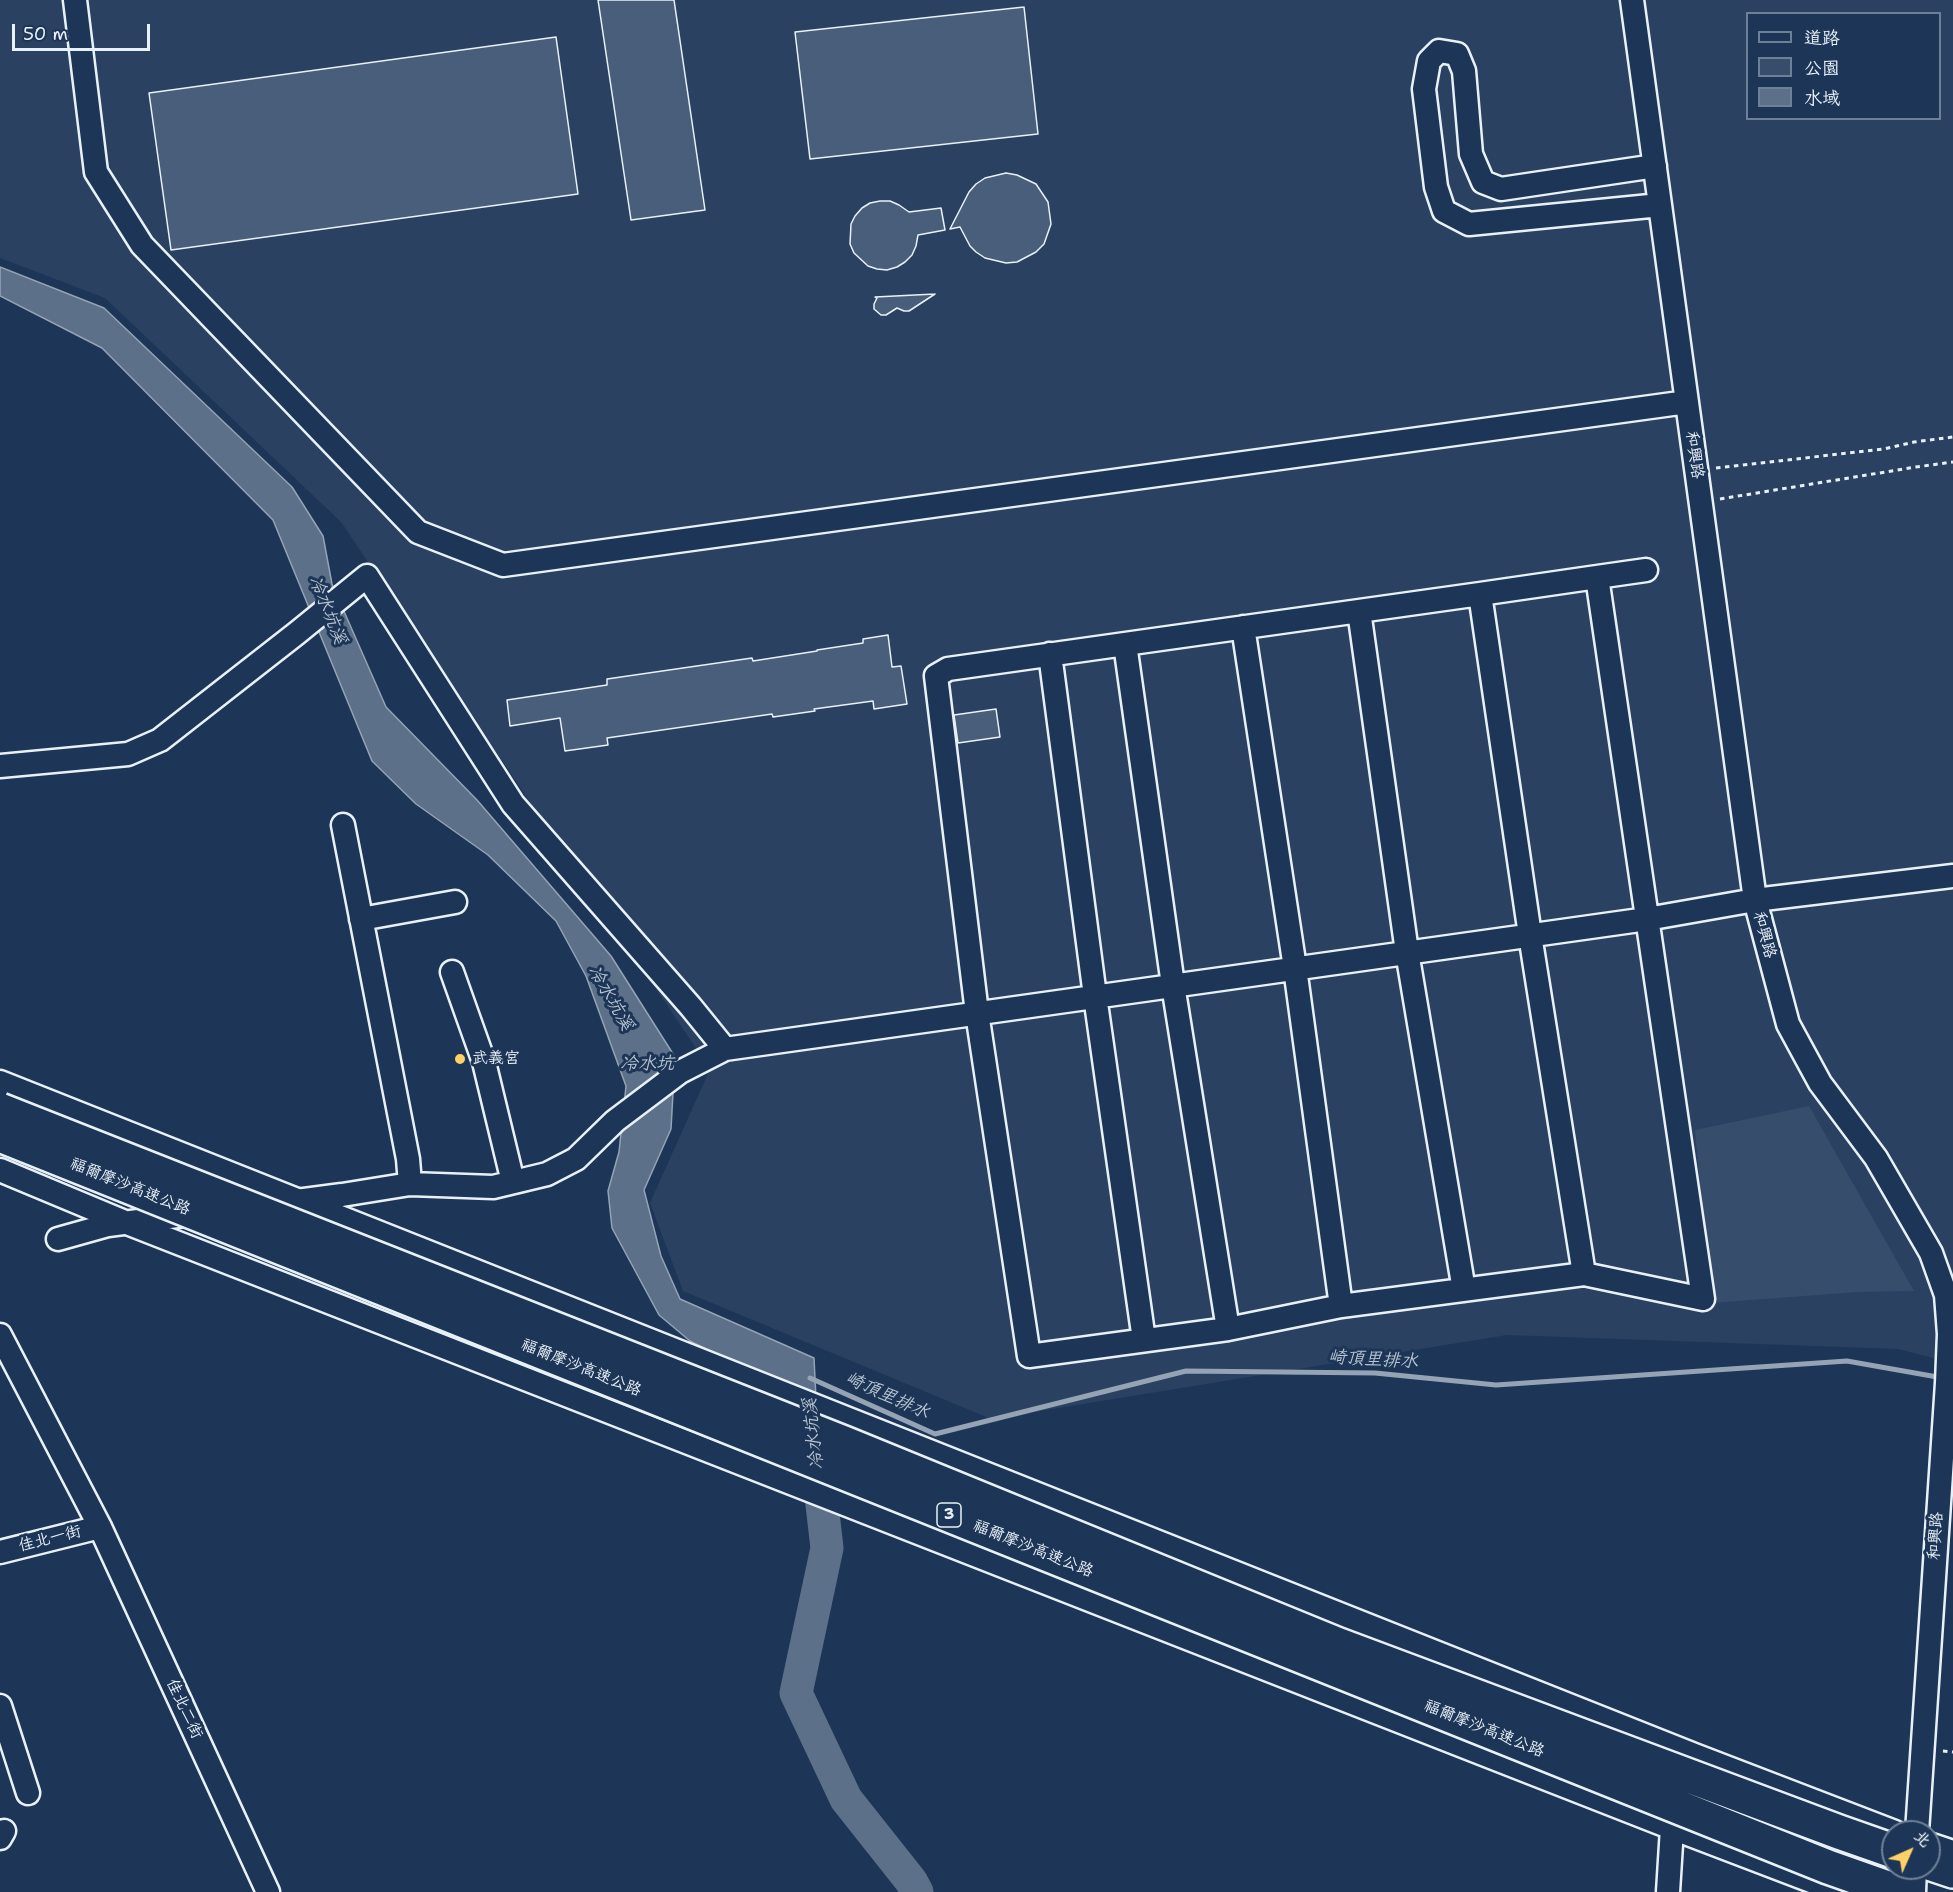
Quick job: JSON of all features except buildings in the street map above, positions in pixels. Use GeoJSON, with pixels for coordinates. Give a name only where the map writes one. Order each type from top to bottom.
{"type":"FeatureCollection","features":[{"type":"Feature","properties":{"kind":"highway","name":"福爾摩沙高速公路"},"geometry":{"type":"LineString","coordinates":[[0,1110],[844,1443],[1339,1646],[1881,1847]]}},
{"type":"Feature","properties":{"kind":"highway","name":"福爾摩沙高速公路"},"geometry":{"type":"LineString","coordinates":[[0,1135],[1817,1863],[1899,1892]]}},
{"type":"Feature","properties":{"kind":"street"},"geometry":{"type":"LineString","coordinates":[[75,0],[96,172],[142,245],[418,532],[503,565],[1687,402]]}},
{"type":"Feature","properties":{"kind":"street","name":"和興路"},"geometry":{"type":"LineString","coordinates":[[1632,0],[1755,900],[1788,1024],[1820,1083],[1876,1158],[1931,1254],[1946,1295],[1949,1334],[1947,1383],[1918,1820]]}},
{"type":"Feature","properties":{"kind":"street"},"geometry":{"type":"LineString","coordinates":[[1655,166],[1501,189],[1483,183],[1471,154],[1464,71],[1456,54],[1439,51],[1429,61],[1424,90],[1436,187],[1444,211],[1469,224],[1660,205]]}},
{"type":"Feature","properties":{"kind":"street"},"geometry":{"type":"LineString","coordinates":[[1597,577],[1703,1299],[1584,1274],[1341,1306],[1228,1329],[1029,1356],[977,1013],[936,676],[948,669],[1646,570]]}},
{"type":"Feature","properties":{"kind":"street"},"geometry":{"type":"LineString","coordinates":[[0,766],[128,754],[160,740],[367,576],[513,804],[725,1049]]}},
{"type":"Feature","properties":{"kind":"street"},"geometry":{"type":"LineString","coordinates":[[1480,594],[1530,935],[1584,1274]]}},
{"type":"Feature","properties":{"kind":"street"},"geometry":{"type":"LineString","coordinates":[[1359,611],[1407,952],[1464,1290]]}},
{"type":"Feature","properties":{"kind":"street"},"geometry":{"type":"LineString","coordinates":[[1243,627],[1295,968],[1341,1306]]}},
{"type":"Feature","properties":{"kind":"street"},"geometry":{"type":"LineString","coordinates":[[1125,644],[1173,986],[1228,1329]]}},
{"type":"Feature","properties":{"kind":"street"},"geometry":{"type":"LineString","coordinates":[[1050,654],[1095,996],[1144,1340]]}},
{"type":"Feature","properties":{"kind":"street"},"geometry":{"type":"LineString","coordinates":[[343,825],[408,1159],[410,1184]]}},
{"type":"Feature","properties":{"kind":"street"},"geometry":{"type":"LineString","coordinates":[[58,1239],[127,1222],[410,1184],[493,1187],[547,1174],[576,1159],[615,1121],[680,1072],[725,1049],[1647,919],[1755,900],[1953,876]]}},
{"type":"Feature","properties":{"kind":"street"},"geometry":{"type":"LineString","coordinates":[[361,919],[454,902]]}},
{"type":"Feature","properties":{"kind":"street"},"geometry":{"type":"LineString","coordinates":[[452,972],[484,1062],[513,1182]]}},
{"type":"Feature","properties":{"kind":"street"},"geometry":{"type":"LineString","coordinates":[[0,1082],[1692,1754],[1881,1826]]}},
{"type":"Feature","properties":{"kind":"street"},"geometry":{"type":"LineString","coordinates":[[0,1170],[337,1305],[1840,1892]]}},
{"type":"Feature","properties":{"kind":"street"},"geometry":{"type":"LineString","coordinates":[[337,1305],[365,1227]]}},
{"type":"Feature","properties":{"kind":"street","name":"佳北二街"},"geometry":{"type":"LineString","coordinates":[[0,1335],[100,1527],[268,1892]]}},
{"type":"Feature","properties":{"kind":"street"},"geometry":{"type":"LineString","coordinates":[[720,1455],[745,1378]]}},
{"type":"Feature","properties":{"kind":"street"},"geometry":{"type":"LineString","coordinates":[[1087,1599],[1111,1524]]}},
{"type":"Feature","properties":{"kind":"street","name":"佳北一街"},"geometry":{"type":"LineString","coordinates":[[0,1552],[100,1527]]}},
{"type":"Feature","properties":{"kind":"street"},"geometry":{"type":"LineString","coordinates":[[0,1706],[28,1793]]}},
{"type":"Feature","properties":{"kind":"street"},"geometry":{"type":"LineString","coordinates":[[1668,1892],[1672,1828],[1692,1754]]}},
{"type":"Feature","properties":{"kind":"path"},"geometry":{"type":"LineString","coordinates":[[1716,468],[1884,449],[1953,437]]}},
{"type":"Feature","properties":{"kind":"path"},"geometry":{"type":"LineString","coordinates":[[1720,499],[1953,462]]}},
{"type":"Feature","properties":{"kind":"shaded area"},"geometry":{"type":"Polygon","coordinates":[[[0,0],[1953,0],[1953,1363],[1898,1349],[1507,1335],[991,1419],[683,1291],[650,1203],[710,1069],[341,522],[105,298],[0,258],[0,0]]]}},
{"type":"Feature","properties":{"kind":"green space"},"geometry":{"type":"Polygon","coordinates":[[[1809,1106],[1914,1291],[1857,1292],[1711,1303],[1695,1130],[1809,1106]]]}},
{"type":"Feature","properties":{"kind":"water","name":"冷水坑"},"geometry":{"type":"Polygon","coordinates":[[[0,267],[104,308],[292,487],[323,536],[332,584],[386,707],[477,800],[611,956],[675,1057],[671,1129],[644,1190],[661,1256],[680,1299],[814,1358],[816,1399],[792,1392],[690,1341],[659,1315],[612,1228],[608,1191],[619,1152],[626,1086],[586,976],[556,921],[488,855],[416,804],[372,761],[273,520],[102,348],[0,296],[0,267]]]}},
{"type":"Feature","properties":{"kind":"waterway","name":"崎頂里排水"},"geometry":{"type":"LineString","coordinates":[[810,1378],[935,1434],[1186,1371],[1375,1373],[1496,1385],[1847,1361],[1943,1378]]}},
{"type":"Feature","properties":{"kind":"waterway","name":"冷水坑溪"},"geometry":{"type":"LineString","coordinates":[[814,1435],[827,1548],[796,1693],[846,1799],[911,1881],[917,1892]]}},
{"type":"Feature","properties":{"kind":"place","name":"武義宮"},"geometry":{"type":"Point","coordinates":[460,1059]}}]}
